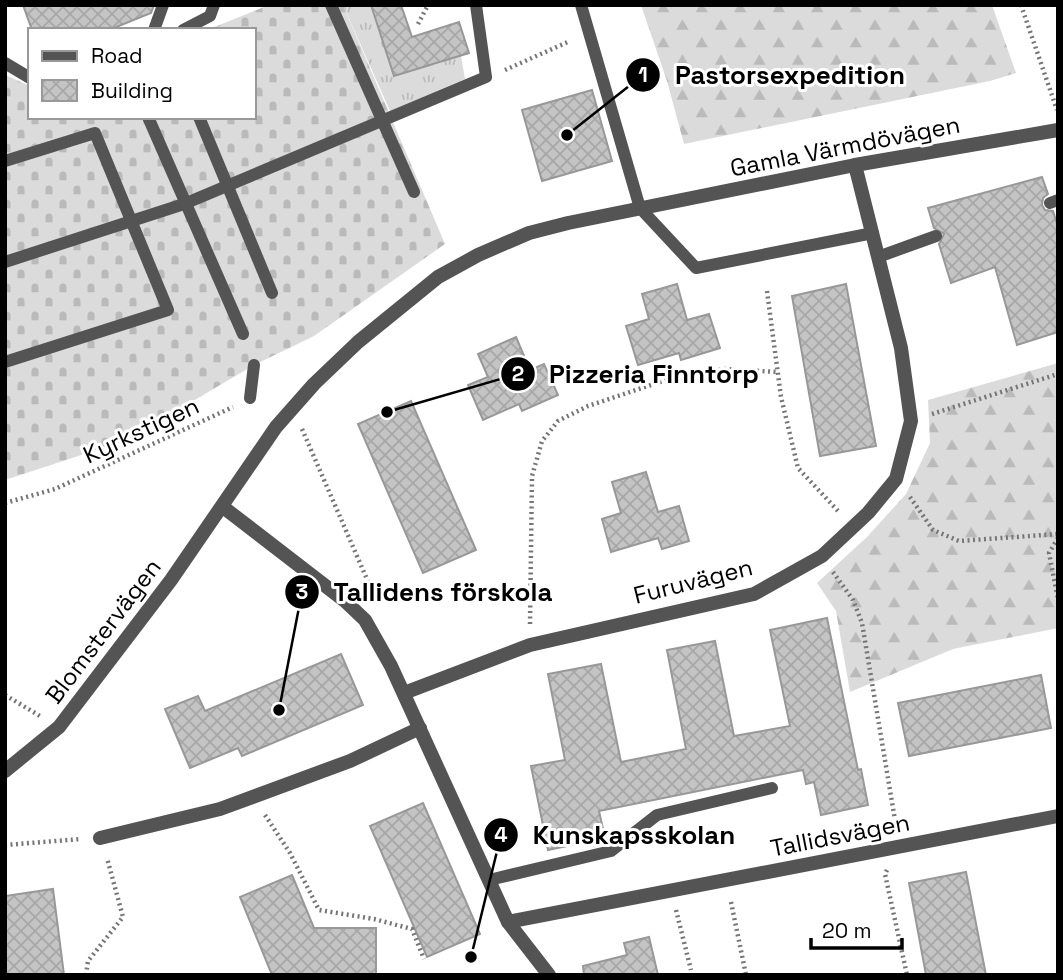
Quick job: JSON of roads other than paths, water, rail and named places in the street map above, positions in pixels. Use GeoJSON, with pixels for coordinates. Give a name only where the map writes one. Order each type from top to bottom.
{"type":"FeatureCollection","features":[{"type":"Feature","properties":{"kind":"street","name":"Gamla Värmdövägen"},"geometry":{"type":"LineString","coordinates":[[223,506],[288,412],[358,342],[438,278],[478,255],[529,233],[640,208],[855,165],[1058,130]]}},
{"type":"Feature","properties":{"kind":"street","name":"Furuvägen"},"geometry":{"type":"LineString","coordinates":[[404,693],[530,645],[754,594],[822,556],[854,526],[896,479],[911,421],[901,348],[855,165]]}},
{"type":"Feature","properties":{"kind":"street"},"geometry":{"type":"LineString","coordinates":[[223,506],[365,620],[404,693],[508,922],[548,975]]}},
{"type":"Feature","properties":{"kind":"street","name":"Blomstervägen"},"geometry":{"type":"LineString","coordinates":[[5,771],[58,727],[223,506]]}},
{"type":"Feature","properties":{"kind":"street"},"geometry":{"type":"LineString","coordinates":[[100,838],[220,809],[350,761],[420,728]]}},
{"type":"Feature","properties":{"kind":"street","name":"Tallidsvägen"},"geometry":{"type":"LineString","coordinates":[[508,922],[1058,816]]}},
{"type":"Feature","properties":{"kind":"lane"},"geometry":{"type":"LineString","coordinates":[[155,28],[163,5]]}},
{"type":"Feature","properties":{"kind":"lane"},"geometry":{"type":"LineString","coordinates":[[187,28],[210,16],[214,5]]}},
{"type":"Feature","properties":{"kind":"lane"},"geometry":{"type":"LineString","coordinates":[[331,5],[414,192]]}},
{"type":"Feature","properties":{"kind":"lane"},"geometry":{"type":"LineString","coordinates":[[5,262],[184,204],[485,77],[476,5]]}},
{"type":"Feature","properties":{"kind":"lane"},"geometry":{"type":"LineString","coordinates":[[580,5],[640,208],[696,268],[873,233]]}},
{"type":"Feature","properties":{"kind":"lane"},"geometry":{"type":"LineString","coordinates":[[5,63],[28,77]]}},
{"type":"Feature","properties":{"kind":"lane"},"geometry":{"type":"LineString","coordinates":[[149,119],[243,334]]}},
{"type":"Feature","properties":{"kind":"lane"},"geometry":{"type":"LineString","coordinates":[[200,119],[272,293]]}},
{"type":"Feature","properties":{"kind":"lane"},"geometry":{"type":"LineString","coordinates":[[5,161],[95,133],[168,310],[5,362]]}},
{"type":"Feature","properties":{"kind":"lane"},"geometry":{"type":"LineString","coordinates":[[878,257],[936,236]]}},
{"type":"Feature","properties":{"kind":"lane"},"geometry":{"type":"LineString","coordinates":[[250,398],[254,365]]}},
{"type":"Feature","properties":{"kind":"lane"},"geometry":{"type":"LineString","coordinates":[[489,880],[611,851],[657,815],[772,788]]}},
{"type":"Feature","properties":{"kind":"place","name":"Pastorsexpedition"},"geometry":{"type":"Point","coordinates":[567,135]}},
{"type":"Feature","properties":{"kind":"place","name":"Pizzeria Finntorp"},"geometry":{"type":"Point","coordinates":[387,412]}},
{"type":"Feature","properties":{"kind":"place","name":"Tallidens förskola"},"geometry":{"type":"Point","coordinates":[279,710]}},
{"type":"Feature","properties":{"kind":"place","name":"Kunskapsskolan"},"geometry":{"type":"Point","coordinates":[471,957]}}]}
